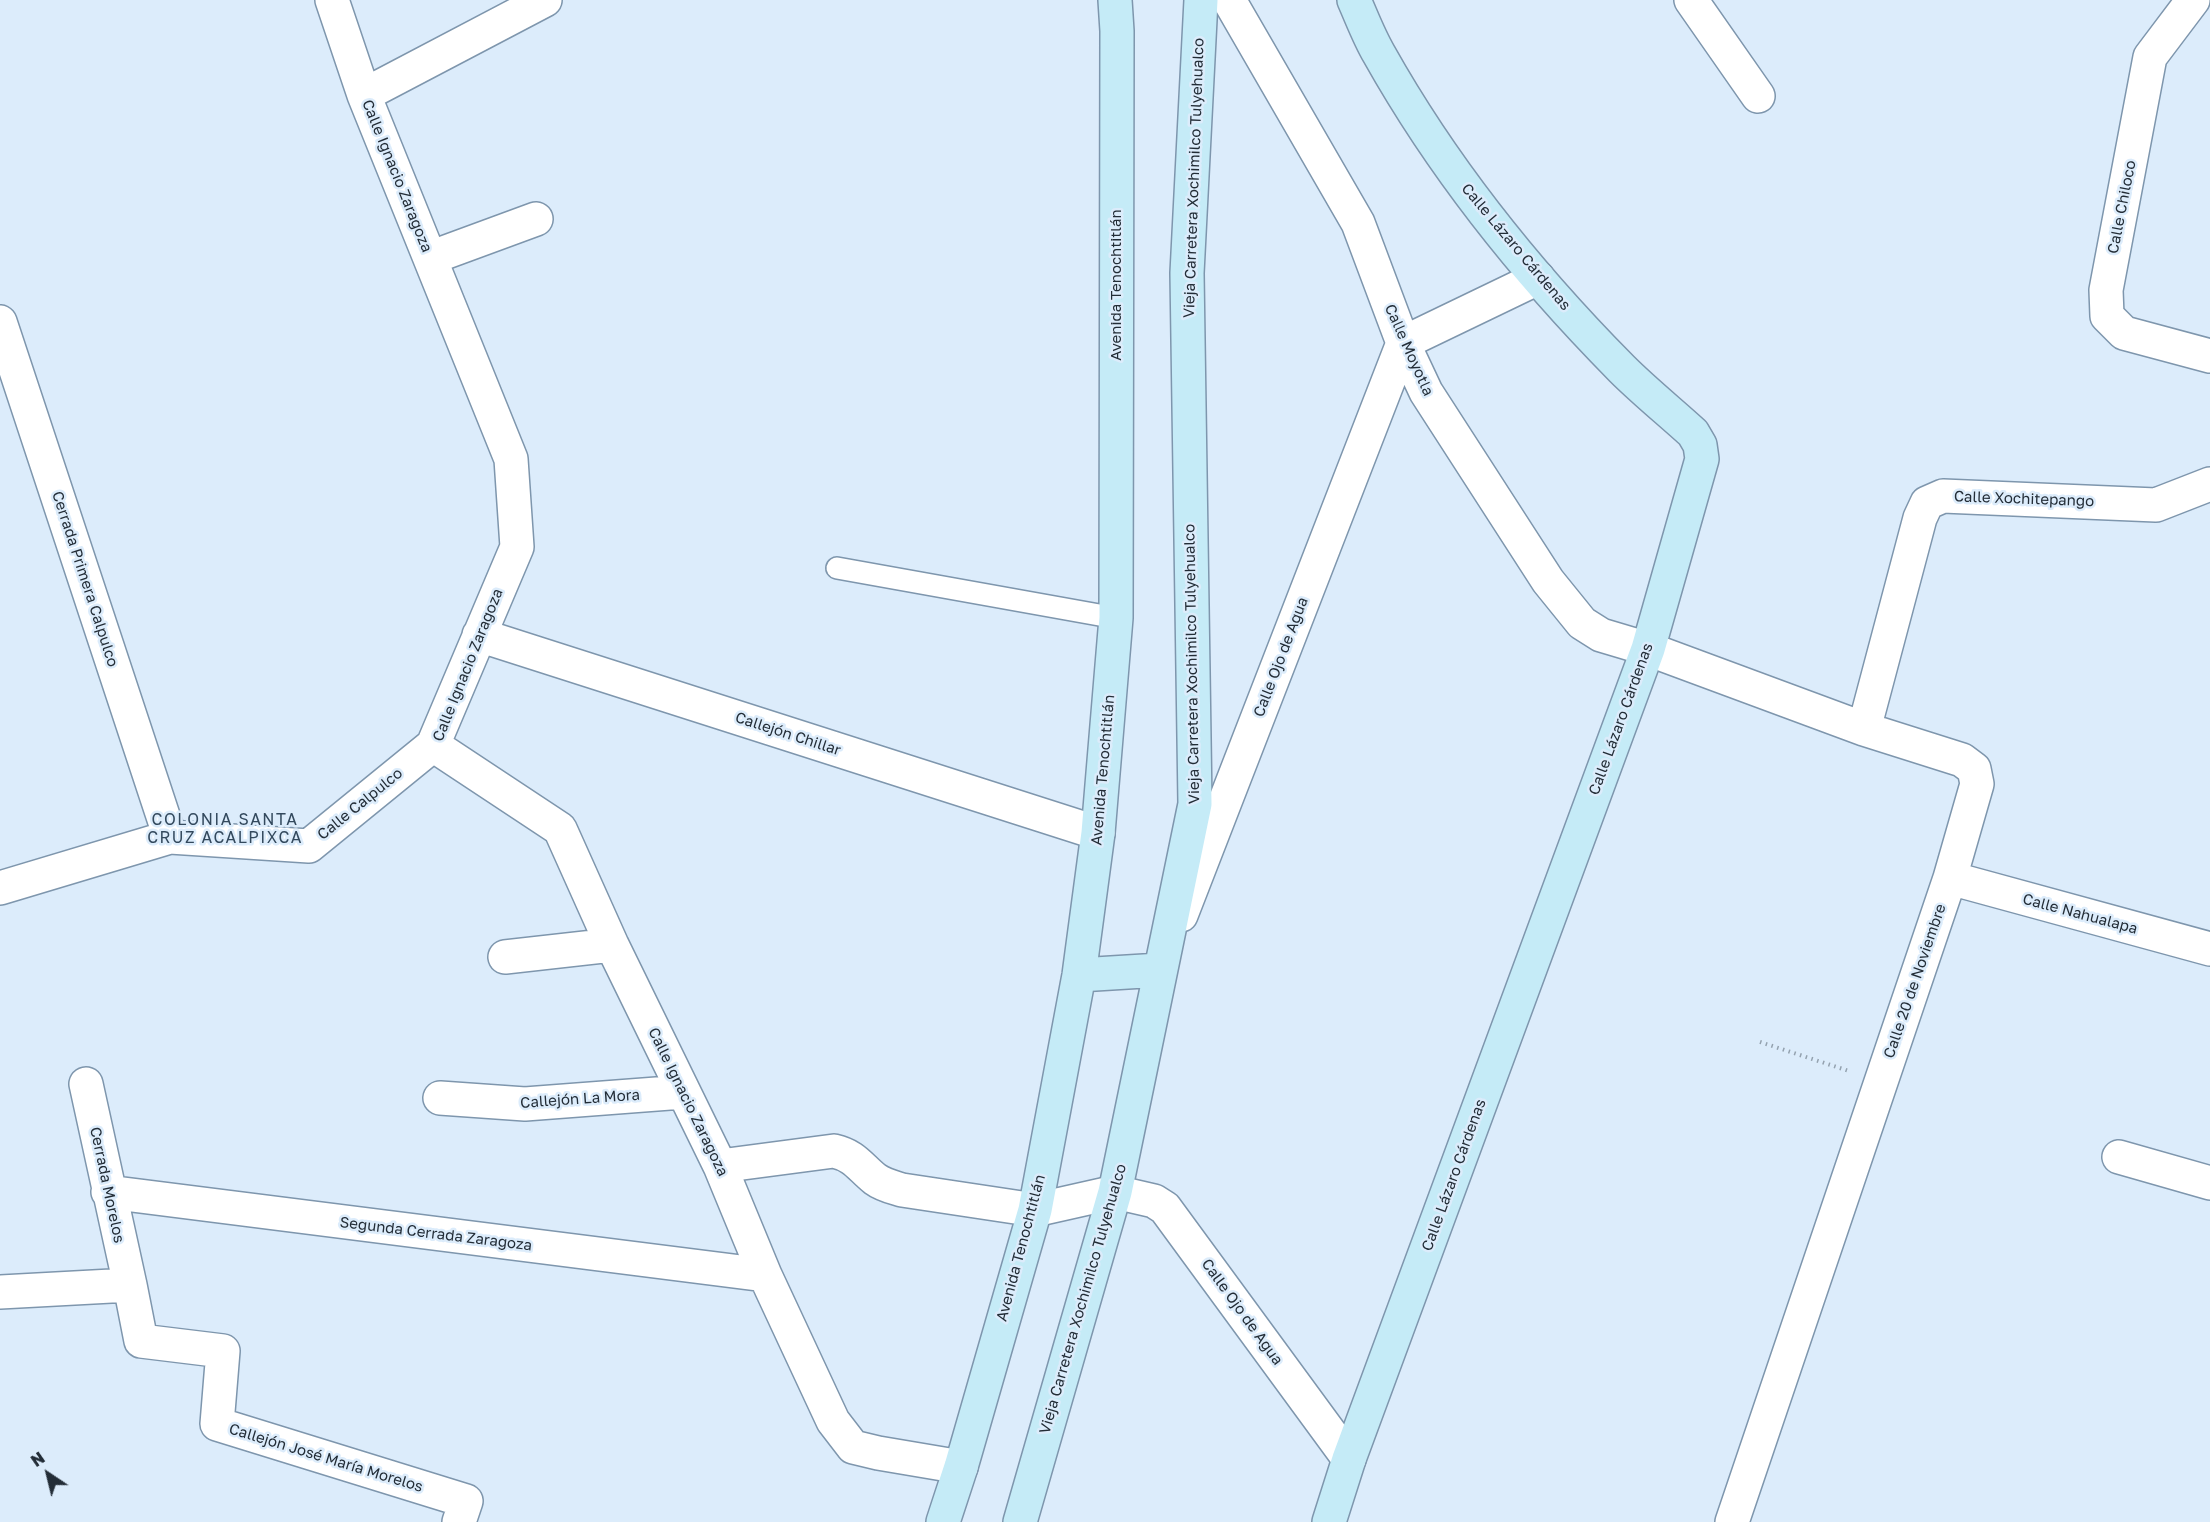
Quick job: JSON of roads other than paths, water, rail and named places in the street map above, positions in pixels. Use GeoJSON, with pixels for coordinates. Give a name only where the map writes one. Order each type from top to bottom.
{"type":"FeatureCollection","features":[{"type":"Feature","properties":{"kind":"main road","name":"Avenida Tenochtitlán"},"geometry":{"type":"LineString","coordinates":[[943,1522],[1035,1210],[1078,975],[1098,833],[1116,618],[1115,0]]}},
{"type":"Feature","properties":{"kind":"main road","name":"Vieja Carretera Xochimilco Tulyehualco"},"geometry":{"type":"LineString","coordinates":[[1020,1522],[1115,1192],[1195,804],[1187,273],[1201,0]]}},
{"type":"Feature","properties":{"kind":"main road","name":"Calle Lázaro Cárdenas"},"geometry":{"type":"LineString","coordinates":[[1329,1522],[1349,1459],[1648,649],[1702,459],[1700,445],[1693,433],[1623,370],[1538,279],[1494,226],[1441,154],[1378,52],[1354,0]]}},
{"type":"Feature","properties":{"kind":"main road"},"geometry":{"type":"LineString","coordinates":[[1078,975],[1160,970]]}},
{"type":"Feature","properties":{"kind":"street","name":"Calle Ignacio Zaragoza"},"geometry":{"type":"LineString","coordinates":[[332,0],[364,95],[511,459],[517,547],[433,745],[560,829],[612,945],[720,1166],[765,1275],[833,1421],[853,1447],[878,1454],[961,1467]]}},
{"type":"Feature","properties":{"kind":"street"},"geometry":{"type":"LineString","coordinates":[[364,95],[545,0]]}},
{"type":"Feature","properties":{"kind":"street","name":"Calle Moyotla"},"geometry":{"type":"LineString","coordinates":[[1229,0],[1358,223],[1402,343],[1426,392],[1548,580],[1582,623],[1601,635],[1648,649]]}},
{"type":"Feature","properties":{"kind":"street"},"geometry":{"type":"LineString","coordinates":[[1691,0],[1758,96]]}},
{"type":"Feature","properties":{"kind":"street","name":"Calle Chiloco"},"geometry":{"type":"LineString","coordinates":[[2193,0],[2150,57],[2106,290],[2107,316],[2124,333],[2210,356]]}},
{"type":"Feature","properties":{"kind":"street"},"geometry":{"type":"LineString","coordinates":[[430,258],[536,219]]}},
{"type":"Feature","properties":{"kind":"street"},"geometry":{"type":"LineString","coordinates":[[1402,343],[1538,279]]}},
{"type":"Feature","properties":{"kind":"street","name":"Cerrada Primera Calpulco"},"geometry":{"type":"LineString","coordinates":[[0,322],[170,837]]}},
{"type":"Feature","properties":{"kind":"street","name":"Calle Ojo de Agua"},"geometry":{"type":"LineString","coordinates":[[1160,970],[1402,343]]}},
{"type":"Feature","properties":{"kind":"street","name":"Calle Xochitepango"},"geometry":{"type":"LineString","coordinates":[[1864,729],[1920,518],[1927,503],[1943,496],[2156,505],[2210,484]]}},
{"type":"Feature","properties":{"kind":"street","name":"Callejón Chillar"},"geometry":{"type":"LineString","coordinates":[[479,635],[1098,833]]}},
{"type":"Feature","properties":{"kind":"street","name":"Calle 20 de Noviembre"},"geometry":{"type":"LineString","coordinates":[[1648,649],[1864,729],[1962,760],[1974,769],[1977,784],[1950,878],[1732,1522]]}},
{"type":"Feature","properties":{"kind":"street","name":"Calle Calpulco"},"geometry":{"type":"LineString","coordinates":[[0,888],[170,837],[309,846],[433,745]]}},
{"type":"Feature","properties":{"kind":"street","name":"Calle Nahualapa"},"geometry":{"type":"LineString","coordinates":[[1950,878],[2210,949]]}},
{"type":"Feature","properties":{"kind":"street"},"geometry":{"type":"LineString","coordinates":[[505,957],[612,945]]}},
{"type":"Feature","properties":{"kind":"street","name":"Cerrada Morelos"},"geometry":{"type":"LineString","coordinates":[[86,1084],[130,1285]]}},
{"type":"Feature","properties":{"kind":"street","name":"Callejón La Mora"},"geometry":{"type":"LineString","coordinates":[[440,1098],[525,1104],[683,1092]]}},
{"type":"Feature","properties":{"kind":"street"},"geometry":{"type":"LineString","coordinates":[[720,1166],[834,1151],[845,1154],[858,1162],[886,1186],[1035,1210],[1115,1192]]}},
{"type":"Feature","properties":{"kind":"street"},"geometry":{"type":"LineString","coordinates":[[2118,1157],[2210,1183]]}},
{"type":"Feature","properties":{"kind":"street","name":"Segunda Cerrada Zaragoza"},"geometry":{"type":"LineString","coordinates":[[108,1192],[765,1275]]}},
{"type":"Feature","properties":{"kind":"street","name":"Calle Ojo de Agua"},"geometry":{"type":"LineString","coordinates":[[1115,1192],[1154,1201],[1165,1208],[1349,1459]]}},
{"type":"Feature","properties":{"kind":"street"},"geometry":{"type":"LineString","coordinates":[[0,1292],[130,1285]]}},
{"type":"Feature","properties":{"kind":"street","name":"Callejón José María Morelos"},"geometry":{"type":"LineString","coordinates":[[130,1285],[141,1341],[223,1351],[217,1424],[466,1501],[459,1522]]}},
{"type":"Feature","properties":{"kind":"lane"},"geometry":{"type":"LineString","coordinates":[[837,568],[1116,618]]}},
{"type":"Feature","properties":{"kind":"district","name":"COLONIA SANTA CRUZ ACALPIXCA"},"geometry":{"type":"Point","coordinates":[225,829]}}]}
